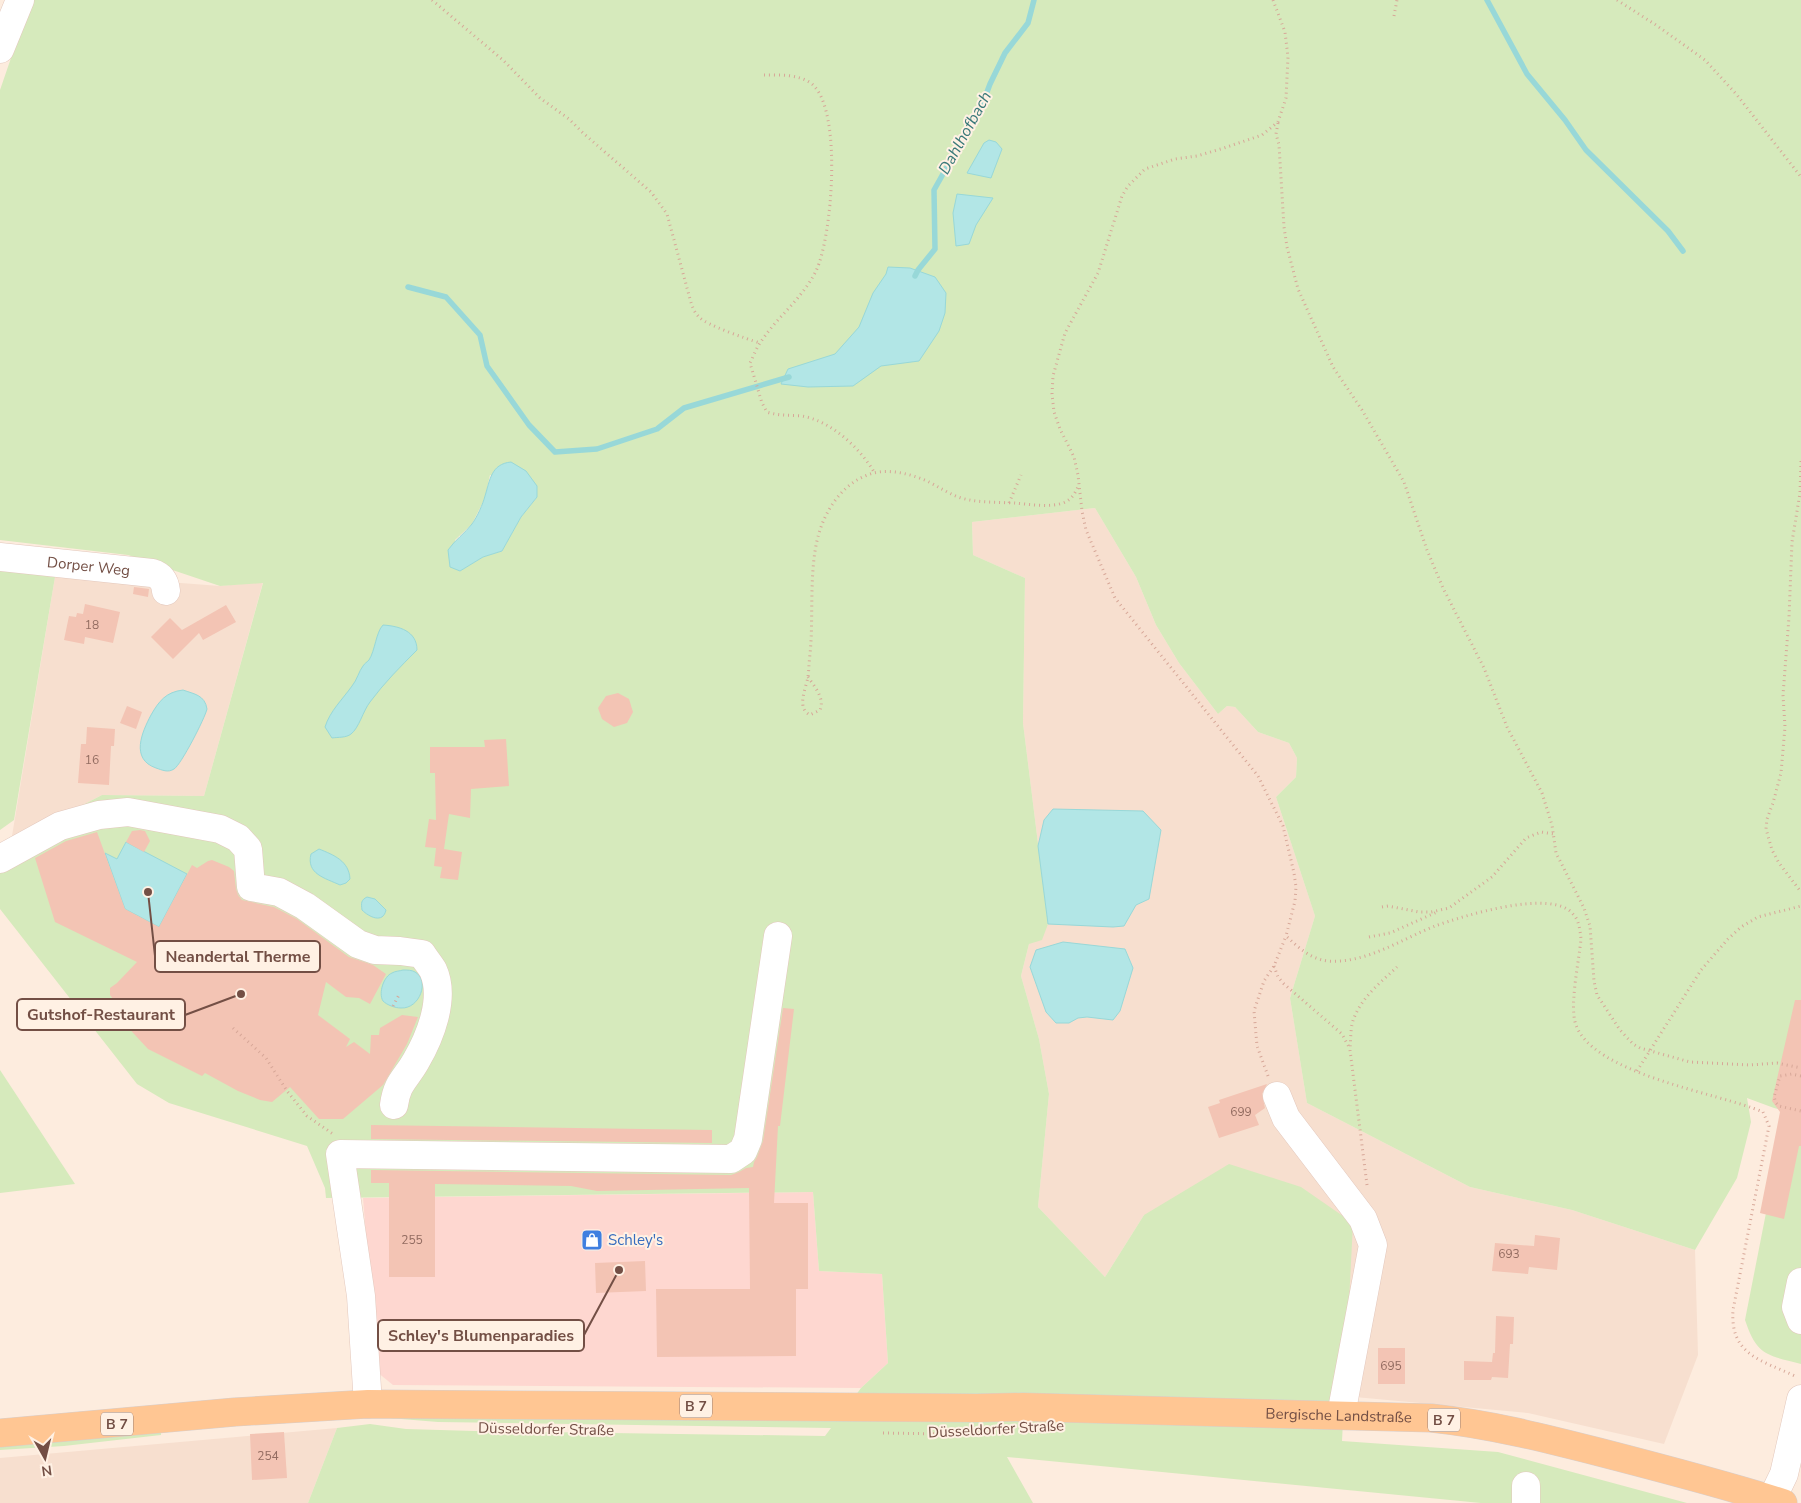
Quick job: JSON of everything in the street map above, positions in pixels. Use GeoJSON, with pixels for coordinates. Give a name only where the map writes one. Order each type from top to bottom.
{"type":"FeatureCollection","features":[{"type":"Feature","properties":{"kind":"main road","name":"Düsseldorfer Straße"},"geometry":{"type":"LineString","coordinates":[[0,1433],[244,1412],[368,1404],[1023,1407],[1094,1409]]}},
{"type":"Feature","properties":{"kind":"main road","name":"Bergische Landstraße"},"geometry":{"type":"LineString","coordinates":[[1094,1409],[1431,1418],[1467,1422],[1502,1428],[1664,1468],[1775,1502]]}},
{"type":"Feature","properties":{"kind":"street"},"geometry":{"type":"LineString","coordinates":[[0,49],[20,0]]}},
{"type":"Feature","properties":{"kind":"street","name":"Dorper Weg"},"geometry":{"type":"LineString","coordinates":[[0,557],[157,574],[164,581],[166,592]]}},
{"type":"Feature","properties":{"kind":"street"},"geometry":{"type":"LineString","coordinates":[[0,859],[60,826],[99,815],[128,812],[220,829],[238,838],[248,849],[251,887],[279,892],[305,906],[358,944],[375,950],[422,954],[433,971],[438,992],[434,1017],[425,1044],[396,1091],[394,1105]]}},
{"type":"Feature","properties":{"kind":"street"},"geometry":{"type":"LineString","coordinates":[[368,1404],[361,1296],[340,1154],[731,1159],[743,1151],[748,1139],[778,936]]}},
{"type":"Feature","properties":{"kind":"street"},"geometry":{"type":"LineString","coordinates":[[1277,1096],[1286,1118],[1363,1219],[1373,1245],[1342,1415]]}},
{"type":"Feature","properties":{"kind":"street"},"geometry":{"type":"LineString","coordinates":[[1801,1282],[1796,1307],[1801,1320]]}},
{"type":"Feature","properties":{"kind":"street"},"geometry":{"type":"LineString","coordinates":[[1775,1502],[1784,1474],[1801,1399]]}},
{"type":"Feature","properties":{"kind":"path"},"geometry":{"type":"LineString","coordinates":[[432,0],[504,61],[540,98],[569,119],[660,202],[668,214],[690,299],[694,311],[699,318],[760,343]]}},
{"type":"Feature","properties":{"kind":"path"},"geometry":{"type":"LineString","coordinates":[[1273,0],[1286,32],[1288,57],[1286,98],[1276,134],[1279,145],[1284,227],[1298,289],[1333,366],[1362,410],[1404,482],[1427,550],[1443,588],[1484,668],[1507,727],[1542,793],[1554,834],[1559,862],[1576,892],[1590,926],[1594,982],[1597,995],[1629,1040],[1640,1048],[1704,1064],[1777,1063],[1801,1068]]}},
{"type":"Feature","properties":{"kind":"path"},"geometry":{"type":"LineString","coordinates":[[1394,16],[1397,0]]}},
{"type":"Feature","properties":{"kind":"path"},"geometry":{"type":"LineString","coordinates":[[1617,0],[1705,60],[1737,95],[1801,177]]}},
{"type":"Feature","properties":{"kind":"path"},"geometry":{"type":"LineString","coordinates":[[764,75],[796,77],[811,84],[819,92],[826,111],[832,150],[831,195],[822,259],[810,283],[760,343],[750,363],[762,403],[767,412],[811,418],[827,425],[862,453],[874,472]]}},
{"type":"Feature","properties":{"kind":"path"},"geometry":{"type":"LineString","coordinates":[[1277,1096],[1257,1046],[1254,1011],[1264,981],[1274,966],[1286,936],[1296,901],[1294,873],[1283,826],[1258,776],[1115,598],[1086,530],[1074,457],[1054,412],[1052,394],[1053,376],[1065,333],[1090,290],[1104,260],[1122,196],[1128,186],[1145,169],[1175,159],[1197,156],[1262,135],[1278,122]]}},
{"type":"Feature","properties":{"kind":"path"},"geometry":{"type":"LineString","coordinates":[[1801,461],[1800,493],[1792,542],[1783,695],[1785,727],[1781,773],[1766,828],[1772,850],[1779,864],[1801,892]]}},
{"type":"Feature","properties":{"kind":"path"},"geometry":{"type":"LineString","coordinates":[[808,678],[814,685],[821,701],[820,710],[810,715],[804,709],[802,703],[808,678],[815,562],[820,530],[830,507],[845,489],[854,482],[874,472],[907,474],[927,481],[955,496],[969,500],[990,503],[1052,505],[1072,498],[1079,486]]}},
{"type":"Feature","properties":{"kind":"path"},"geometry":{"type":"LineString","coordinates":[[1009,503],[1021,475]]}},
{"type":"Feature","properties":{"kind":"path"},"geometry":{"type":"LineString","coordinates":[[1370,937],[1390,933],[1445,909],[1492,877],[1526,838],[1541,832],[1554,834]]}},
{"type":"Feature","properties":{"kind":"path"},"geometry":{"type":"LineString","coordinates":[[1286,936],[1309,955],[1326,961],[1347,960],[1375,952],[1438,925],[1527,903],[1541,902],[1563,906],[1575,915],[1581,939],[1574,1006],[1575,1022],[1578,1030],[1588,1043],[1600,1053],[1637,1071],[1696,1092],[1752,1108],[1763,1112],[1765,1116],[1769,1126],[1733,1310],[1733,1329],[1741,1347],[1751,1356],[1795,1376],[1801,1382]]}},
{"type":"Feature","properties":{"kind":"path"},"geometry":{"type":"LineString","coordinates":[[1382,907],[1388,906],[1419,912],[1445,909]]}},
{"type":"Feature","properties":{"kind":"path"},"geometry":{"type":"LineString","coordinates":[[1637,1071],[1701,970],[1734,933],[1764,915],[1801,906]]}},
{"type":"Feature","properties":{"kind":"path"},"geometry":{"type":"LineString","coordinates":[[1274,966],[1278,977],[1284,984],[1342,1034],[1350,1050]]}},
{"type":"Feature","properties":{"kind":"path"},"geometry":{"type":"LineString","coordinates":[[1367,1189],[1350,1050],[1353,1019],[1374,988],[1397,967]]}},
{"type":"Feature","properties":{"kind":"path"},"geometry":{"type":"LineString","coordinates":[[393,1006],[400,993]]}},
{"type":"Feature","properties":{"kind":"path"},"geometry":{"type":"LineString","coordinates":[[233,1028],[266,1058],[287,1091],[307,1116],[338,1137]]}},
{"type":"Feature","properties":{"kind":"path"},"geometry":{"type":"LineString","coordinates":[[1801,1076],[1792,1074],[1780,1076],[1774,1097],[1776,1103],[1780,1106],[1801,1111]]}},
{"type":"Feature","properties":{"kind":"path","name":"Düsseldorfer Straße"},"geometry":{"type":"LineString","coordinates":[[877,1433],[942,1434],[986,1432]]}},
{"type":"Feature","properties":{"kind":"shaded area"},"geometry":{"type":"Polygon","coordinates":[[[1095,508],[1136,577],[1156,625],[1179,663],[1218,714],[1227,706],[1235,707],[1258,732],[1289,743],[1297,758],[1296,777],[1276,797],[1315,916],[1290,998],[1307,1103],[1470,1187],[1572,1210],[1695,1250],[1698,1355],[1664,1444],[1528,1413],[1344,1396],[1144,1215],[1105,1277],[1038,1207],[1049,1094],[1039,1039],[1021,976],[1029,944],[1048,924],[1023,723],[1025,578],[973,555],[972,522],[1095,508]]]}},
{"type":"Feature","properties":{"kind":"shaded area"},"geometry":{"type":"Polygon","coordinates":[[[55,577],[220,586],[263,582],[204,796],[102,795],[11,842],[55,577]]]}},
{"type":"Feature","properties":{"kind":"shaded area"},"geometry":{"type":"Polygon","coordinates":[[[813,1192],[819,1271],[882,1274],[888,1363],[861,1388],[393,1385],[377,1372],[363,1198],[813,1192]]]}},
{"type":"Feature","properties":{"kind":"shaded area"},"geometry":{"type":"Polygon","coordinates":[[[337,1428],[308,1503],[0,1503],[0,1458],[337,1428]]]}},
{"type":"Feature","properties":{"kind":"green space"},"geometry":{"type":"Polygon","coordinates":[[[31,0],[1801,0],[1801,1364],[1772,1356],[1765,1352],[1754,1341],[1745,1320],[1786,1111],[1747,1098],[1751,1122],[1737,1178],[1695,1250],[1572,1210],[1470,1187],[1307,1103],[1290,998],[1315,916],[1276,797],[1296,777],[1297,758],[1289,743],[1258,732],[1235,707],[1227,706],[1218,714],[1179,663],[1156,625],[1136,577],[1095,508],[972,522],[973,555],[1025,578],[1023,723],[1048,924],[1042,940],[1029,944],[1021,976],[1039,1039],[1049,1094],[1038,1207],[1105,1277],[1144,1215],[1229,1164],[1301,1187],[1353,1223],[1342,1441],[1498,1452],[1687,1503],[1481,1503],[1007,1457],[1033,1503],[308,1503],[337,1428],[370,1424],[406,1429],[474,1431],[825,1436],[831,1428],[438,1422],[389,1418],[388,1416],[839,1418],[861,1388],[888,1363],[882,1274],[819,1271],[813,1192],[326,1198],[325,1188],[307,1146],[169,1103],[137,1084],[0,909],[0,849],[11,842],[102,795],[204,796],[263,583],[220,586],[128,555],[0,540],[0,90],[31,0]],[[490,475],[485,498],[472,524],[455,540],[460,571],[483,557],[502,551],[521,517],[537,497],[490,475]]]}},
{"type":"Feature","properties":{"kind":"green space"},"geometry":{"type":"Polygon","coordinates":[[[0,568],[55,577],[14,820],[0,830],[0,568]]]}},
{"type":"Feature","properties":{"kind":"green space"},"geometry":{"type":"Polygon","coordinates":[[[0,1070],[75,1184],[0,1193],[0,1070]]]}},
{"type":"Feature","properties":{"kind":"green space"},"geometry":{"type":"Polygon","coordinates":[[[161,1431],[161,1435],[64,1446],[0,1450],[0,1444],[161,1431]]]}},
{"type":"Feature","properties":{"kind":"water"},"geometry":{"type":"Polygon","coordinates":[[[989,140],[996,142],[1002,149],[991,178],[967,173],[984,143],[989,140]]]}},
{"type":"Feature","properties":{"kind":"water"},"geometry":{"type":"Polygon","coordinates":[[[957,194],[993,198],[976,225],[969,244],[956,246],[953,213],[957,194]]]}},
{"type":"Feature","properties":{"kind":"water"},"geometry":{"type":"Polygon","coordinates":[[[888,267],[910,268],[935,277],[946,293],[945,313],[939,331],[919,361],[881,366],[853,386],[808,387],[781,384],[788,369],[835,354],[859,327],[873,293],[886,274],[888,267]]]}},
{"type":"Feature","properties":{"kind":"water"},"geometry":{"type":"Polygon","coordinates":[[[511,462],[526,471],[537,486],[537,497],[521,517],[502,551],[483,557],[460,571],[450,567],[448,550],[474,521],[481,507],[492,474],[499,466],[511,462]]]}},
{"type":"Feature","properties":{"kind":"water"},"geometry":{"type":"Polygon","coordinates":[[[383,625],[401,628],[406,631],[414,638],[417,650],[375,695],[354,731],[347,736],[332,738],[325,727],[327,721],[354,684],[364,664],[369,660],[383,625]]]}},
{"type":"Feature","properties":{"kind":"water"},"geometry":{"type":"Polygon","coordinates":[[[183,690],[201,698],[206,704],[207,709],[182,759],[174,769],[167,771],[148,764],[143,758],[140,744],[144,729],[160,701],[172,693],[183,690]]]}},
{"type":"Feature","properties":{"kind":"water"},"geometry":{"type":"Polygon","coordinates":[[[1053,809],[1143,811],[1161,830],[1149,899],[1136,905],[1124,926],[1048,924],[1038,846],[1044,820],[1053,809]]]}},
{"type":"Feature","properties":{"kind":"water"},"geometry":{"type":"Polygon","coordinates":[[[126,842],[187,874],[159,927],[125,909],[105,853],[117,859],[126,842]]]}},
{"type":"Feature","properties":{"kind":"water"},"geometry":{"type":"Polygon","coordinates":[[[319,849],[335,856],[344,863],[350,879],[346,883],[340,885],[314,871],[310,861],[311,854],[319,849]]]}},
{"type":"Feature","properties":{"kind":"water"},"geometry":{"type":"Polygon","coordinates":[[[367,897],[375,899],[386,910],[382,917],[372,917],[362,910],[362,902],[367,897]]]}},
{"type":"Feature","properties":{"kind":"water"},"geometry":{"type":"Polygon","coordinates":[[[1063,942],[1125,949],[1133,968],[1120,1011],[1113,1020],[1087,1017],[1078,1018],[1069,1023],[1056,1023],[1046,1012],[1030,967],[1036,950],[1063,942]]]}},
{"type":"Feature","properties":{"kind":"water"},"geometry":{"type":"Polygon","coordinates":[[[403,970],[415,972],[422,981],[422,987],[418,999],[413,1004],[408,1007],[399,1008],[383,1001],[381,994],[384,981],[389,975],[403,970]]]}},
{"type":"Feature","properties":{"kind":"building"},"geometry":{"type":"Polygon","coordinates":[[[134,587],[149,589],[148,597],[133,594],[134,587]]]}},
{"type":"Feature","properties":{"kind":"building"},"geometry":{"type":"Polygon","coordinates":[[[85,604],[120,612],[113,643],[85,637],[84,644],[64,640],[69,616],[76,617],[77,613],[83,614],[85,604]]]}},
{"type":"Feature","properties":{"kind":"building"},"geometry":{"type":"Polygon","coordinates":[[[226,605],[236,622],[203,640],[199,633],[173,659],[151,637],[170,618],[182,630],[226,605]]]}},
{"type":"Feature","properties":{"kind":"building"},"geometry":{"type":"Polygon","coordinates":[[[618,693],[629,699],[633,712],[627,723],[614,727],[602,719],[598,708],[606,696],[618,693]]]}},
{"type":"Feature","properties":{"kind":"building"},"geometry":{"type":"Polygon","coordinates":[[[127,706],[142,712],[136,729],[120,723],[127,706]]]}},
{"type":"Feature","properties":{"kind":"building"},"geometry":{"type":"Polygon","coordinates":[[[87,727],[115,729],[114,746],[111,746],[109,785],[78,783],[81,744],[86,744],[87,727]]]}},
{"type":"Feature","properties":{"kind":"building"},"geometry":{"type":"Polygon","coordinates":[[[506,739],[509,786],[471,789],[470,818],[449,814],[444,849],[462,852],[458,880],[440,878],[442,867],[434,866],[436,848],[425,847],[429,819],[436,820],[435,773],[430,773],[430,747],[485,747],[484,740],[506,739]]]}},
{"type":"Feature","properties":{"kind":"building"},"geometry":{"type":"Polygon","coordinates":[[[132,831],[145,831],[150,841],[144,852],[126,842],[132,831]]]}},
{"type":"Feature","properties":{"kind":"building"},"geometry":{"type":"Polygon","coordinates":[[[97,832],[125,909],[159,927],[192,865],[197,868],[212,860],[234,871],[236,889],[242,900],[274,907],[297,919],[349,957],[373,965],[386,974],[370,1004],[359,998],[346,997],[326,982],[318,1015],[350,1039],[346,1047],[354,1042],[370,1054],[371,1035],[379,1035],[380,1028],[402,1015],[418,1017],[407,1044],[383,1085],[343,1119],[319,1119],[290,1087],[272,1102],[260,1100],[238,1091],[205,1073],[202,1076],[148,1049],[123,1022],[126,1017],[110,995],[110,988],[137,962],[55,922],[35,858],[66,841],[97,832]]]}},
{"type":"Feature","properties":{"kind":"building"},"geometry":{"type":"Polygon","coordinates":[[[1795,1000],[1801,1000],[1801,1146],[1799,1146],[1784,1219],[1760,1213],[1780,1112],[1772,1101],[1795,1000]]]}},
{"type":"Feature","properties":{"kind":"building"},"geometry":{"type":"Polygon","coordinates":[[[783,1008],[794,1009],[780,1126],[778,1126],[774,1203],[808,1203],[808,1289],[796,1289],[796,1356],[657,1357],[656,1289],[750,1289],[749,1188],[597,1191],[571,1186],[435,1184],[435,1277],[389,1277],[389,1183],[371,1183],[371,1170],[731,1175],[753,1167],[763,1141],[783,1008]]]}},
{"type":"Feature","properties":{"kind":"building"},"geometry":{"type":"Polygon","coordinates":[[[1267,1084],[1262,1094],[1265,1108],[1255,1115],[1259,1125],[1219,1138],[1208,1107],[1220,1103],[1219,1100],[1267,1084]]]}},
{"type":"Feature","properties":{"kind":"building"},"geometry":{"type":"Polygon","coordinates":[[[371,1125],[712,1130],[712,1143],[371,1139],[371,1125]]]}},
{"type":"Feature","properties":{"kind":"building"},"geometry":{"type":"Polygon","coordinates":[[[1535,1235],[1560,1238],[1557,1270],[1529,1267],[1528,1274],[1492,1271],[1495,1243],[1534,1246],[1535,1235]]]}},
{"type":"Feature","properties":{"kind":"building"},"geometry":{"type":"Polygon","coordinates":[[[645,1261],[646,1291],[596,1293],[595,1263],[645,1261]]]}},
{"type":"Feature","properties":{"kind":"building"},"geometry":{"type":"Polygon","coordinates":[[[1496,1316],[1514,1317],[1513,1344],[1510,1344],[1508,1378],[1492,1377],[1491,1380],[1464,1380],[1464,1361],[1492,1362],[1493,1353],[1495,1353],[1496,1316]]]}},
{"type":"Feature","properties":{"kind":"building"},"geometry":{"type":"Polygon","coordinates":[[[1378,1348],[1405,1348],[1405,1384],[1378,1384],[1378,1348]]]}},
{"type":"Feature","properties":{"kind":"building"},"geometry":{"type":"Polygon","coordinates":[[[284,1432],[287,1478],[252,1480],[250,1434],[284,1432]]]}},
{"type":"Feature","properties":{"kind":"waterway","name":"Dahlhofbach"},"geometry":{"type":"LineString","coordinates":[[915,276],[935,249],[934,190],[978,116],[990,84],[1005,53],[1028,23],[1034,0]]}},
{"type":"Feature","properties":{"kind":"waterway"},"geometry":{"type":"LineString","coordinates":[[1487,0],[1527,74],[1565,120],[1586,150],[1668,231],[1683,251]]}},
{"type":"Feature","properties":{"kind":"waterway"},"geometry":{"type":"LineString","coordinates":[[408,287],[446,297],[480,335],[487,366],[529,425],[555,452],[597,449],[657,429],[684,408],[789,377]]}},
{"type":"Feature","properties":{"kind":"place","name":"Neandertal Therme"},"geometry":{"type":"Point","coordinates":[148,892]}},
{"type":"Feature","properties":{"kind":"place","name":"Gutshof-Restaurant"},"geometry":{"type":"Point","coordinates":[241,994]}},
{"type":"Feature","properties":{"kind":"place","name":"Schley's"},"geometry":{"type":"Point","coordinates":[592,1240]}},
{"type":"Feature","properties":{"kind":"place","name":"Schley's Blumenparadies"},"geometry":{"type":"Point","coordinates":[619,1270]}}]}
